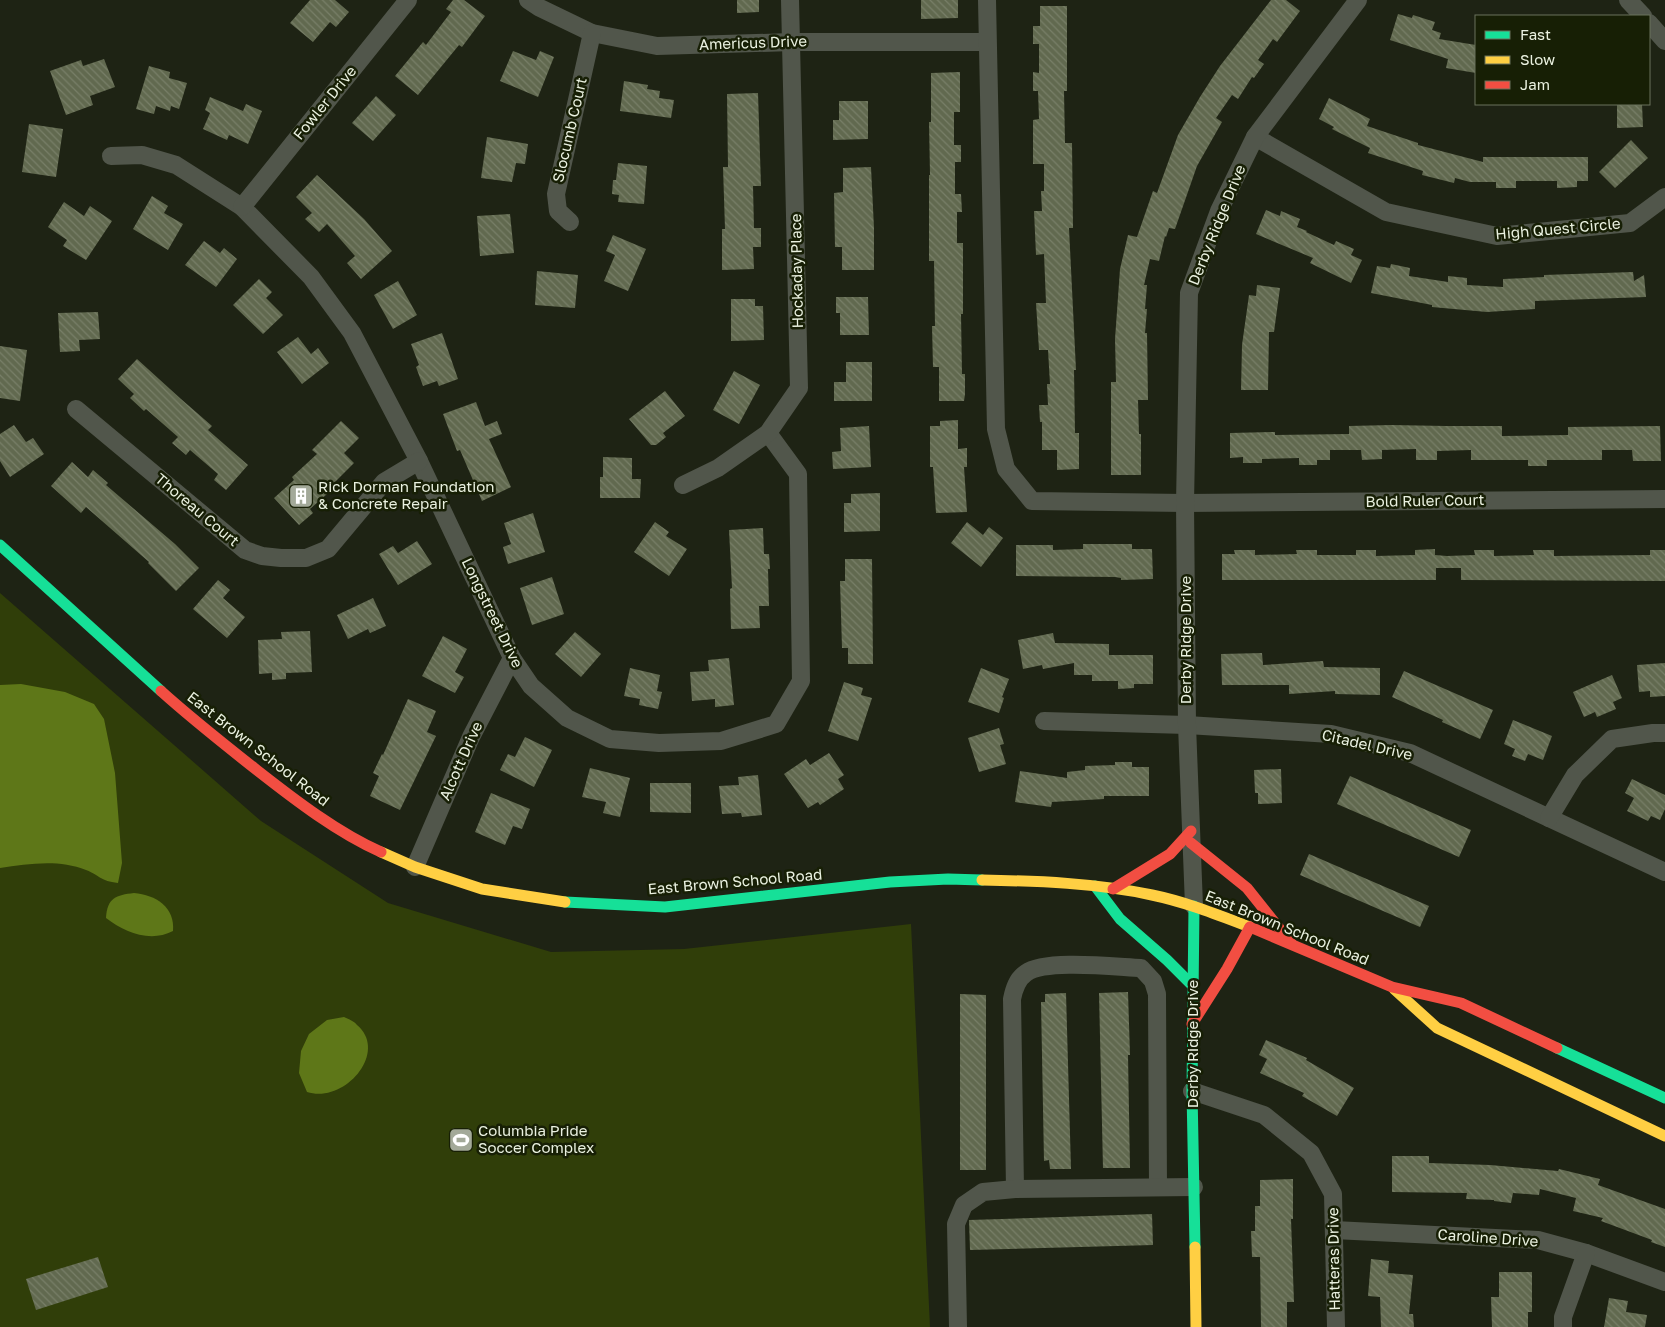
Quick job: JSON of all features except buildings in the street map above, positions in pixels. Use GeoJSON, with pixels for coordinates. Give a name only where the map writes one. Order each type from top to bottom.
{"type":"FeatureCollection","features":[{"type":"Feature","properties":{"kind":"main road","name":"East Brown School Road"},"geometry":{"type":"LineString","coordinates":[[0,545],[191,718],[298,802],[367,846],[415,867],[482,888],[556,902],[665,906],[890,882],[948,879],[1037,881],[1095,886],[1152,894],[1194,906],[1250,926],[1392,987],[1461,1003],[1665,1098]]}},
{"type":"Feature","properties":{"kind":"main road"},"geometry":{"type":"LineString","coordinates":[[1113,889],[1146,870],[1191,837],[1247,888],[1294,946]]}},
{"type":"Feature","properties":{"kind":"main road"},"geometry":{"type":"LineString","coordinates":[[1095,886],[1120,919],[1194,986]]}},
{"type":"Feature","properties":{"kind":"main road","name":"Derby Ridge Drive"},"geometry":{"type":"LineString","coordinates":[[1194,906],[1192,1091],[1196,1327]]}},
{"type":"Feature","properties":{"kind":"main road"},"geometry":{"type":"LineString","coordinates":[[1192,1024],[1227,969],[1250,926]]}},
{"type":"Feature","properties":{"kind":"main road","name":"East Brown School Road"},"geometry":{"type":"LineString","coordinates":[[1392,987],[1437,1028],[1665,1136]]}},
{"type":"Feature","properties":{"kind":"street","name":"Fowler Drive"},"geometry":{"type":"LineString","coordinates":[[242,206],[408,0]]}},
{"type":"Feature","properties":{"kind":"street","name":"Americus Drive"},"geometry":{"type":"LineString","coordinates":[[528,0],[540,8],[592,33],[657,46],[792,42],[987,42]]}},
{"type":"Feature","properties":{"kind":"street","name":"Hockaday Place"},"geometry":{"type":"LineString","coordinates":[[683,484],[718,468],[768,433],[800,388],[790,0]]}},
{"type":"Feature","properties":{"kind":"street"},"geometry":{"type":"LineString","coordinates":[[987,0],[987,42]]}},
{"type":"Feature","properties":{"kind":"street","name":"Derby Ridge Drive"},"geometry":{"type":"LineString","coordinates":[[1194,906],[1187,725],[1185,503],[1189,293],[1219,211],[1254,137],[1358,0]]}},
{"type":"Feature","properties":{"kind":"street"},"geometry":{"type":"LineString","coordinates":[[1628,0],[1642,15]]}},
{"type":"Feature","properties":{"kind":"street"},"geometry":{"type":"LineString","coordinates":[[1650,24],[1665,41]]}},
{"type":"Feature","properties":{"kind":"street","name":"Slocumb Court"},"geometry":{"type":"LineString","coordinates":[[570,222],[558,211],[556,194],[592,33]]}},
{"type":"Feature","properties":{"kind":"street","name":"Bold Ruler Court"},"geometry":{"type":"LineString","coordinates":[[987,42],[996,430],[1006,469],[1032,501],[1185,503],[1665,499]]}},
{"type":"Feature","properties":{"kind":"street","name":"High Quest Circle"},"geometry":{"type":"LineString","coordinates":[[1254,137],[1386,212],[1497,236],[1630,223],[1665,197]]}},
{"type":"Feature","properties":{"kind":"street","name":"Longstreet Drive"},"geometry":{"type":"LineString","coordinates":[[111,156],[142,155],[176,165],[242,206],[310,277],[352,333],[419,461],[512,658],[531,686],[567,718],[610,738],[659,743],[721,741],[776,724],[801,681],[798,474],[768,433]]}},
{"type":"Feature","properties":{"kind":"street","name":"Thoreau Court"},"geometry":{"type":"LineString","coordinates":[[76,409],[245,550],[262,556],[306,558],[328,549],[384,482],[419,461]]}},
{"type":"Feature","properties":{"kind":"street","name":"Alcott Drive"},"geometry":{"type":"LineString","coordinates":[[415,867],[470,737],[512,658]]}},
{"type":"Feature","properties":{"kind":"street","name":"Citadel Drive"},"geometry":{"type":"LineString","coordinates":[[1044,721],[1187,725],[1331,734],[1410,753],[1665,872]]}},
{"type":"Feature","properties":{"kind":"street"},"geometry":{"type":"LineString","coordinates":[[1549,818],[1575,776],[1612,739],[1665,733]]}},
{"type":"Feature","properties":{"kind":"street"},"geometry":{"type":"LineString","coordinates":[[1015,1188],[1012,999],[1014,990],[1018,981],[1027,972],[1046,966],[1078,965],[1141,968],[1153,980],[1157,994],[1158,1187]]}},
{"type":"Feature","properties":{"kind":"street","name":"Hatteras Drive"},"geometry":{"type":"LineString","coordinates":[[1192,1091],[1264,1115],[1312,1153],[1333,1194],[1336,1327]]}},
{"type":"Feature","properties":{"kind":"street"},"geometry":{"type":"LineString","coordinates":[[958,1327],[956,1224],[964,1205],[983,1192],[1015,1188],[1194,1186]]}},
{"type":"Feature","properties":{"kind":"street","name":"Caroline Drive"},"geometry":{"type":"LineString","coordinates":[[1334,1230],[1538,1240],[1586,1253],[1665,1282]]}},
{"type":"Feature","properties":{"kind":"street"},"geometry":{"type":"LineString","coordinates":[[1563,1327],[1563,1316],[1586,1253]]}},
{"type":"Feature","properties":{"kind":"shaded area","name":"Columbia Pride Soccer Complex"},"geometry":{"type":"Polygon","coordinates":[[[0,593],[261,821],[388,903],[551,952],[684,949],[911,924],[930,1327],[0,1327],[0,593]]]}},
{"type":"Feature","properties":{"kind":"shaded area"},"geometry":{"type":"Polygon","coordinates":[[[21,684],[65,692],[94,704],[104,719],[115,773],[122,863],[118,883],[104,880],[91,872],[65,864],[43,863],[0,868],[0,685],[21,684]]]}},
{"type":"Feature","properties":{"kind":"shaded area"},"geometry":{"type":"Polygon","coordinates":[[[134,893],[150,896],[162,904],[171,915],[173,931],[155,936],[146,936],[121,928],[106,918],[108,906],[114,899],[122,895],[134,893]]]}},
{"type":"Feature","properties":{"kind":"shaded area"},"geometry":{"type":"Polygon","coordinates":[[[344,1017],[356,1024],[366,1036],[368,1049],[365,1061],[358,1073],[348,1083],[335,1090],[321,1094],[307,1092],[299,1073],[301,1051],[309,1034],[327,1020],[344,1017]]]}},
{"type":"Feature","properties":{"kind":"traffic: fast"},"geometry":{"type":"LineString","coordinates":[[0,545],[161,691]]}},
{"type":"Feature","properties":{"kind":"traffic: fast"},"geometry":{"type":"LineString","coordinates":[[565,902],[665,907],[890,882],[948,879],[982,880]]}},
{"type":"Feature","properties":{"kind":"traffic: fast"},"geometry":{"type":"LineString","coordinates":[[1095,886],[1120,919],[1167,960],[1193,986]]}},
{"type":"Feature","properties":{"kind":"traffic: fast"},"geometry":{"type":"LineString","coordinates":[[1194,906],[1192,1091],[1195,1247]]}},
{"type":"Feature","properties":{"kind":"traffic: fast"},"geometry":{"type":"LineString","coordinates":[[1557,1048],[1665,1098]]}},
{"type":"Feature","properties":{"kind":"traffic: slow"},"geometry":{"type":"LineString","coordinates":[[381,852],[415,867],[482,889],[565,902]]}},
{"type":"Feature","properties":{"kind":"traffic: slow"},"geometry":{"type":"LineString","coordinates":[[982,880],[1067,883],[1131,891],[1177,901],[1250,927]]}},
{"type":"Feature","properties":{"kind":"traffic: slow"},"geometry":{"type":"LineString","coordinates":[[1394,989],[1437,1028],[1665,1136]]}},
{"type":"Feature","properties":{"kind":"traffic: slow"},"geometry":{"type":"LineString","coordinates":[[1195,1247],[1196,1327]]}},
{"type":"Feature","properties":{"kind":"traffic: jam"},"geometry":{"type":"LineString","coordinates":[[161,691],[221,742],[302,804],[333,826],[381,852]]}},
{"type":"Feature","properties":{"kind":"traffic: jam"},"geometry":{"type":"LineString","coordinates":[[1113,889],[1170,854],[1191,831]]}},
{"type":"Feature","properties":{"kind":"traffic: jam"},"geometry":{"type":"LineString","coordinates":[[1191,843],[1247,888],[1291,943]]}},
{"type":"Feature","properties":{"kind":"traffic: jam"},"geometry":{"type":"LineString","coordinates":[[1250,927],[1392,987],[1461,1003],[1557,1048]]}},
{"type":"Feature","properties":{"kind":"traffic: jam"},"geometry":{"type":"LineString","coordinates":[[1192,1024],[1227,969],[1250,927]]}},
{"type":"Feature","properties":{"kind":"place","name":"Rick Dorman Foundation & Concrete Repair"},"geometry":{"type":"Point","coordinates":[301,496]}},
{"type":"Feature","properties":{"kind":"place","name":"Columbia Pride Soccer Complex"},"geometry":{"type":"Point","coordinates":[461,1140]}}]}
